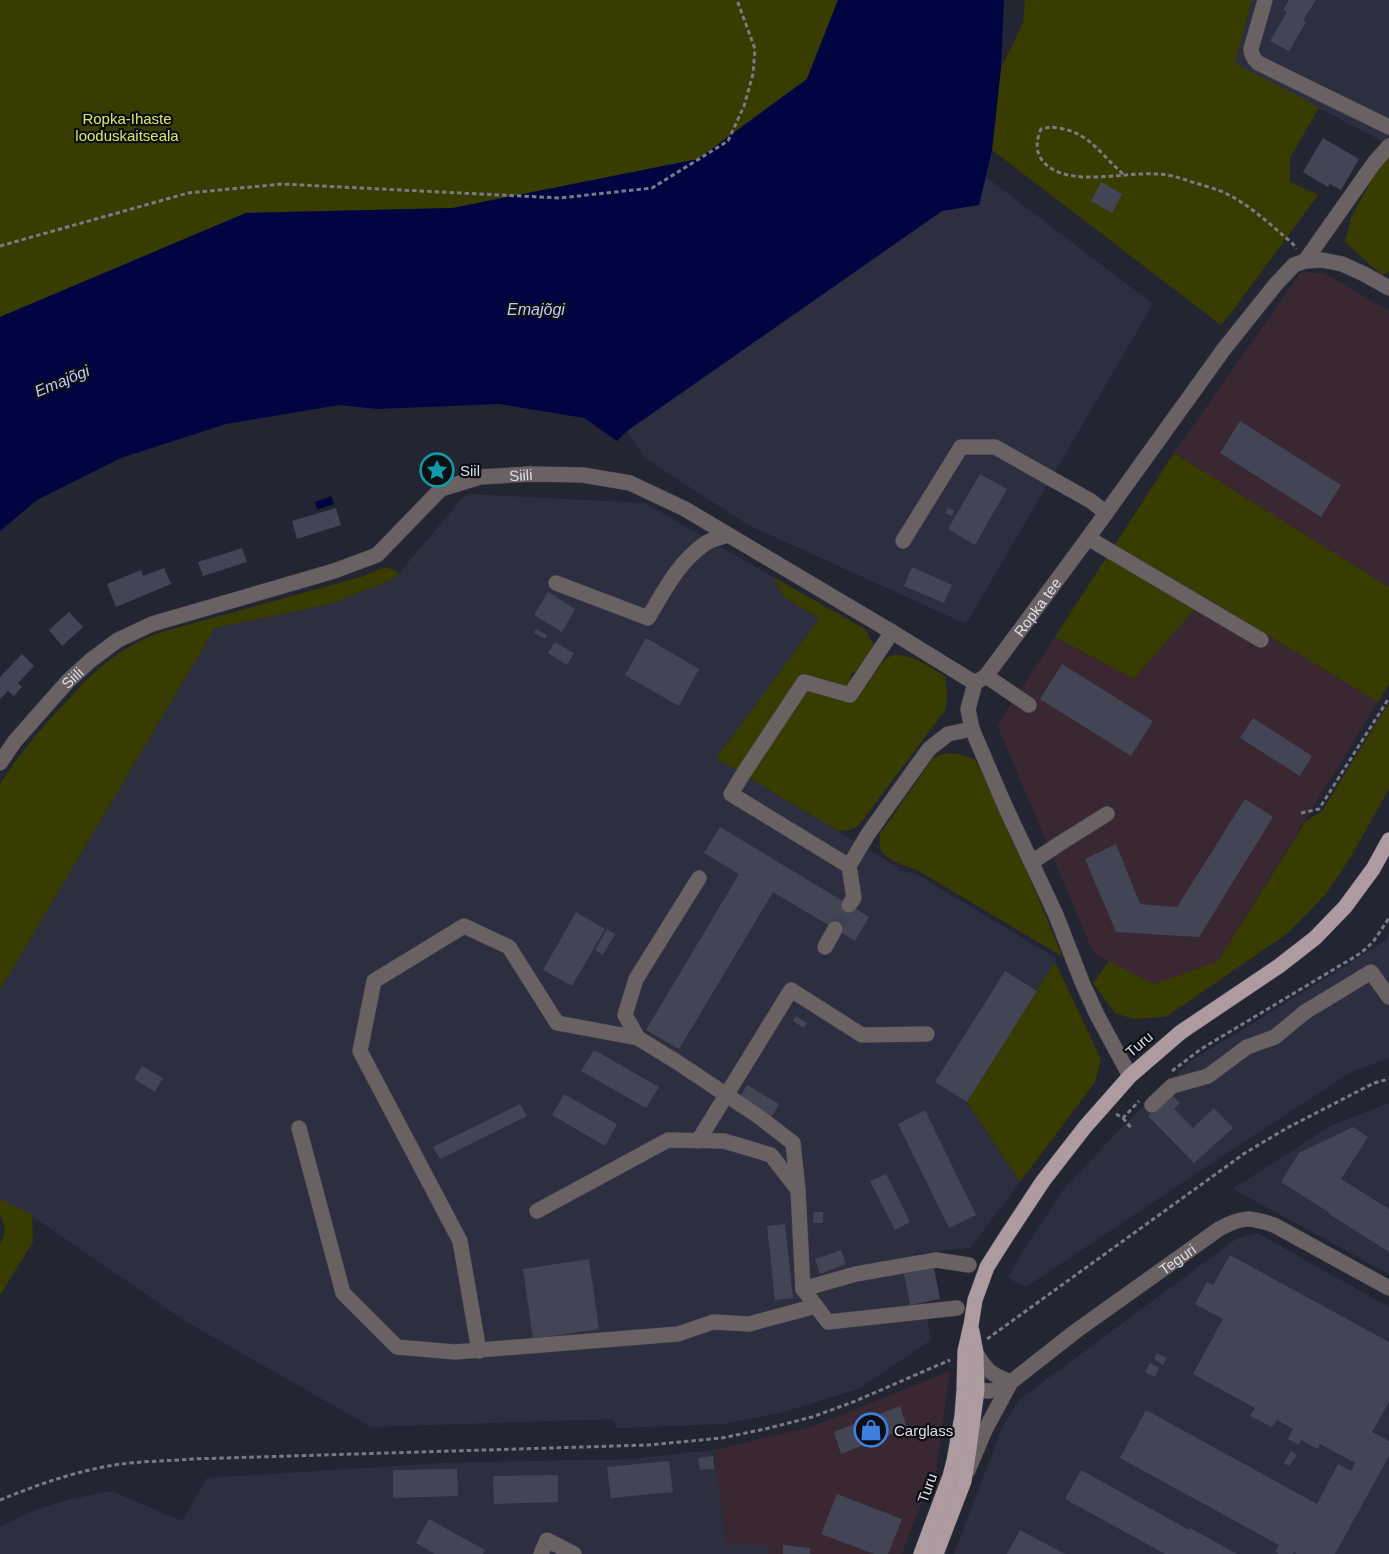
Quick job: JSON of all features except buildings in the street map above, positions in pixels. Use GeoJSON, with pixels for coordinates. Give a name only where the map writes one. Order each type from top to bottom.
{"type":"FeatureCollection","features":[{"type":"Feature","properties":{"kind":"main road","name":"Turu"},"geometry":{"type":"LineString","coordinates":[[936,1554],[964,1481],[971,1390],[971,1325],[975,1300],[987,1267],[1006,1237],[1043,1181],[1085,1127],[1130,1076],[1181,1032],[1279,966],[1315,938],[1345,907],[1373,869],[1389,840]]}},
{"type":"Feature","properties":{"kind":"main road","name":"Turu"},"geometry":{"type":"LineString","coordinates":[[921,1554],[950,1476],[971,1390]]}},
{"type":"Feature","properties":{"kind":"street"},"geometry":{"type":"LineString","coordinates":[[1264,0],[1251,49],[1252,57],[1258,63],[1291,80],[1389,127]]}},
{"type":"Feature","properties":{"kind":"street","name":"Ropka tee"},"geometry":{"type":"LineString","coordinates":[[1130,1076],[1085,990],[1056,915],[972,729],[968,710],[980,679],[1088,538],[1228,344],[1276,284],[1294,265],[1305,261],[1374,163],[1389,146]]}},
{"type":"Feature","properties":{"kind":"street"},"geometry":{"type":"LineString","coordinates":[[1305,261],[1322,260],[1342,264],[1389,288]]}},
{"type":"Feature","properties":{"kind":"street"},"geometry":{"type":"LineString","coordinates":[[903,541],[961,447],[995,447],[1091,501],[1106,513]]}},
{"type":"Feature","properties":{"kind":"street","name":"Siili"},"geometry":{"type":"LineString","coordinates":[[0,763],[15,741],[68,681],[118,640],[152,624],[334,571],[377,555],[441,489],[480,477],[531,474],[583,475],[630,483],[686,509],[892,632],[1029,705]]}},
{"type":"Feature","properties":{"kind":"street"},"geometry":{"type":"LineString","coordinates":[[556,583],[648,618],[687,558],[708,542],[728,535]]}},
{"type":"Feature","properties":{"kind":"street"},"geometry":{"type":"LineString","coordinates":[[1088,538],[1261,640]]}},
{"type":"Feature","properties":{"kind":"street"},"geometry":{"type":"LineString","coordinates":[[849,866],[731,794],[804,682],[850,695],[892,632]]}},
{"type":"Feature","properties":{"kind":"street"},"geometry":{"type":"LineString","coordinates":[[849,905],[854,898],[849,866],[868,834],[929,749],[948,734],[972,729]]}},
{"type":"Feature","properties":{"kind":"street"},"geometry":{"type":"LineString","coordinates":[[1032,862],[1107,814]]}},
{"type":"Feature","properties":{"kind":"street"},"geometry":{"type":"LineString","coordinates":[[638,1038],[625,1015],[636,979],[699,878]]}},
{"type":"Feature","properties":{"kind":"street"},"geometry":{"type":"LineString","coordinates":[[479,1351],[460,1241],[360,1050],[374,981],[464,926],[509,948],[557,1023],[638,1038],[758,1116],[793,1143],[803,1289],[828,1322],[957,1308]]}},
{"type":"Feature","properties":{"kind":"street"},"geometry":{"type":"LineString","coordinates":[[825,947],[835,929]]}},
{"type":"Feature","properties":{"kind":"street"},"geometry":{"type":"LineString","coordinates":[[1147,1102],[1172,1086],[1208,1076],[1247,1047],[1275,1036],[1305,1012],[1371,972],[1389,997]]}},
{"type":"Feature","properties":{"kind":"street"},"geometry":{"type":"LineString","coordinates":[[698,1141],[791,990],[862,1035],[927,1034]]}},
{"type":"Feature","properties":{"kind":"street"},"geometry":{"type":"LineString","coordinates":[[299,1128],[343,1293],[397,1347],[455,1352],[479,1351],[678,1334],[713,1322],[749,1324],[816,1306]]}},
{"type":"Feature","properties":{"kind":"street"},"geometry":{"type":"LineString","coordinates":[[537,1210],[668,1140],[724,1141],[771,1155],[798,1190]]}},
{"type":"Feature","properties":{"kind":"street","name":"Teguri"},"geometry":{"type":"LineString","coordinates":[[971,1390],[999,1389],[1011,1382],[1076,1331],[1219,1229],[1236,1220],[1254,1219],[1274,1225],[1389,1288]]}},
{"type":"Feature","properties":{"kind":"street"},"geometry":{"type":"LineString","coordinates":[[803,1289],[856,1274],[936,1260],[969,1265]]}},
{"type":"Feature","properties":{"kind":"street"},"geometry":{"type":"LineString","coordinates":[[964,1481],[985,1430],[1011,1382],[991,1373],[972,1351]]}},
{"type":"Feature","properties":{"kind":"street"},"geometry":{"type":"LineString","coordinates":[[541,1554],[547,1540],[574,1554]]}},
{"type":"Feature","properties":{"kind":"path"},"geometry":{"type":"LineString","coordinates":[[0,246],[188,193],[282,183],[560,198],[652,188],[728,141],[744,106],[753,74],[754,49],[737,0]]}},
{"type":"Feature","properties":{"kind":"path"},"geometry":{"type":"LineString","coordinates":[[1123,174],[1096,146],[1078,133],[1048,126],[1041,129],[1036,147],[1045,164],[1053,170],[1077,176],[1169,175],[1222,191],[1246,204],[1293,244],[1305,261]]}},
{"type":"Feature","properties":{"kind":"path"},"geometry":{"type":"LineString","coordinates":[[1301,813],[1319,809],[1389,698]]}},
{"type":"Feature","properties":{"kind":"path"},"geometry":{"type":"LineString","coordinates":[[1171,1071],[1200,1049],[1361,953],[1373,942],[1389,918]]}},
{"type":"Feature","properties":{"kind":"path"},"geometry":{"type":"LineString","coordinates":[[0,1500],[28,1488],[67,1476],[121,1464],[204,1459],[648,1445],[722,1438],[812,1417],[972,1351],[1245,1153],[1287,1128],[1374,1083],[1389,1079]]}},
{"type":"Feature","properties":{"kind":"path"},"geometry":{"type":"LineString","coordinates":[[1123,1118],[1147,1102]]}},
{"type":"Feature","properties":{"kind":"path"},"geometry":{"type":"LineString","coordinates":[[1116,1114],[1123,1118],[1132,1129]]}},
{"type":"Feature","properties":{"kind":"shaded area"},"geometry":{"type":"Polygon","coordinates":[[[1252,0],[1389,0],[1389,145],[1235,63],[1252,0]]]}},
{"type":"Feature","properties":{"kind":"shaded area"},"geometry":{"type":"Polygon","coordinates":[[[986,177],[1153,304],[966,624],[748,525],[645,458],[627,431],[942,211],[979,205],[986,177]]]}},
{"type":"Feature","properties":{"kind":"shaded area"},"geometry":{"type":"Polygon","coordinates":[[[1301,272],[1324,273],[1389,311],[1389,587],[1174,453],[1301,272]]]}},
{"type":"Feature","properties":{"kind":"shaded area"},"geometry":{"type":"Polygon","coordinates":[[[466,494],[645,503],[773,577],[784,597],[819,619],[716,758],[899,868],[897,870],[916,874],[1057,959],[967,1102],[1020,1182],[970,1248],[914,1254],[931,1340],[858,1389],[780,1413],[723,1424],[616,1428],[613,1419],[371,1427],[185,1321],[32,1216],[0,1199],[0,990],[215,628],[330,604],[394,579],[466,494]]]}},
{"type":"Feature","properties":{"kind":"shaded area"},"geometry":{"type":"Polygon","coordinates":[[[1205,597],[1378,702],[1218,961],[1154,984],[1095,954],[997,725],[1055,637],[1134,679],[1205,597]]]}},
{"type":"Feature","properties":{"kind":"shaded area"},"geometry":{"type":"Polygon","coordinates":[[[1389,933],[1389,1058],[1351,1072],[1026,1287],[1008,1278],[1063,1190],[1122,1127],[1192,1060],[1385,941],[1389,933]]]}},
{"type":"Feature","properties":{"kind":"shaded area"},"geometry":{"type":"Polygon","coordinates":[[[1389,1103],[1389,1274],[1233,1189],[1328,1127],[1389,1103]]]}},
{"type":"Feature","properties":{"kind":"shaded area"},"geometry":{"type":"Polygon","coordinates":[[[1257,1233],[1389,1307],[1389,1554],[954,1554],[1003,1425],[1020,1399],[1236,1239],[1257,1233]]]}},
{"type":"Feature","properties":{"kind":"shaded area"},"geometry":{"type":"Polygon","coordinates":[[[950,1371],[935,1478],[916,1516],[902,1554],[768,1554],[768,1545],[726,1545],[714,1450],[811,1427],[950,1371]]]}},
{"type":"Feature","properties":{"kind":"shaded area"},"geometry":{"type":"Polygon","coordinates":[[[714,1450],[726,1544],[769,1545],[768,1554],[0,1554],[0,1527],[32,1511],[67,1500],[111,1491],[182,1521],[207,1478],[442,1463],[632,1459],[714,1450]]]}},
{"type":"Feature","properties":{"kind":"green space","name":"Ropka-Ihaste looduskaitseala"},"geometry":{"type":"Polygon","coordinates":[[[0,0],[838,0],[807,79],[698,159],[453,208],[246,213],[0,317],[0,0]]]}},
{"type":"Feature","properties":{"kind":"green space"},"geometry":{"type":"Polygon","coordinates":[[[1025,0],[1252,0],[1235,63],[1319,107],[1290,158],[1290,182],[1318,195],[1221,325],[992,150],[1001,68],[1023,23],[1025,0]]]}},
{"type":"Feature","properties":{"kind":"green space"},"geometry":{"type":"Polygon","coordinates":[[[1389,155],[1389,272],[1382,275],[1345,242],[1351,218],[1374,175],[1389,155]]]}},
{"type":"Feature","properties":{"kind":"green space"},"geometry":{"type":"Polygon","coordinates":[[[1174,453],[1389,587],[1389,684],[1378,702],[1205,597],[1134,679],[1055,637],[1174,453]]]}},
{"type":"Feature","properties":{"kind":"green space"},"geometry":{"type":"Polygon","coordinates":[[[382,568],[389,568],[399,573],[394,579],[330,604],[215,628],[0,990],[0,784],[54,714],[112,658],[147,638],[364,576],[382,568]]]}},
{"type":"Feature","properties":{"kind":"green space"},"geometry":{"type":"Polygon","coordinates":[[[773,577],[865,629],[874,645],[861,667],[850,675],[866,686],[882,663],[895,655],[918,660],[945,676],[946,709],[859,825],[851,830],[838,831],[716,758],[819,619],[784,597],[773,577]]]}},
{"type":"Feature","properties":{"kind":"green space"},"geometry":{"type":"Polygon","coordinates":[[[1389,703],[1389,789],[1352,855],[1326,894],[1288,933],[1166,1017],[1133,1019],[1115,1013],[1093,983],[1109,961],[1154,984],[1218,961],[1305,822],[1322,811],[1389,703]]]}},
{"type":"Feature","properties":{"kind":"green space"},"geometry":{"type":"Polygon","coordinates":[[[947,753],[960,754],[975,760],[996,798],[1063,957],[917,870],[892,860],[881,850],[880,834],[933,758],[947,753]]]}},
{"type":"Feature","properties":{"kind":"green space"},"geometry":{"type":"Polygon","coordinates":[[[1055,962],[1101,1059],[1095,1082],[1020,1182],[967,1102],[1055,962]]]}},
{"type":"Feature","properties":{"kind":"green space"},"geometry":{"type":"Polygon","coordinates":[[[0,1199],[32,1215],[33,1242],[0,1295],[0,1243],[5,1232],[0,1214],[0,1199]]]}},
{"type":"Feature","properties":{"kind":"water","name":"Emajõgi"},"geometry":{"type":"Polygon","coordinates":[[[838,0],[1004,0],[1001,68],[992,150],[979,205],[942,211],[627,431],[617,441],[584,418],[499,404],[377,409],[339,405],[226,424],[121,458],[37,500],[0,531],[0,317],[246,213],[453,208],[698,159],[807,79],[838,0]]]}},
{"type":"Feature","properties":{"kind":"water"},"geometry":{"type":"Polygon","coordinates":[[[331,496],[334,504],[317,510],[315,502],[331,496]]]}},
{"type":"Feature","properties":{"kind":"tunnel"},"geometry":{"type":"LineString","coordinates":[[835,929],[849,905]]}},
{"type":"Feature","properties":{"kind":"place","name":"Siil"},"geometry":{"type":"Point","coordinates":[437,470]}},
{"type":"Feature","properties":{"kind":"place","name":"Carglass"},"geometry":{"type":"Point","coordinates":[871,1430]}}]}
